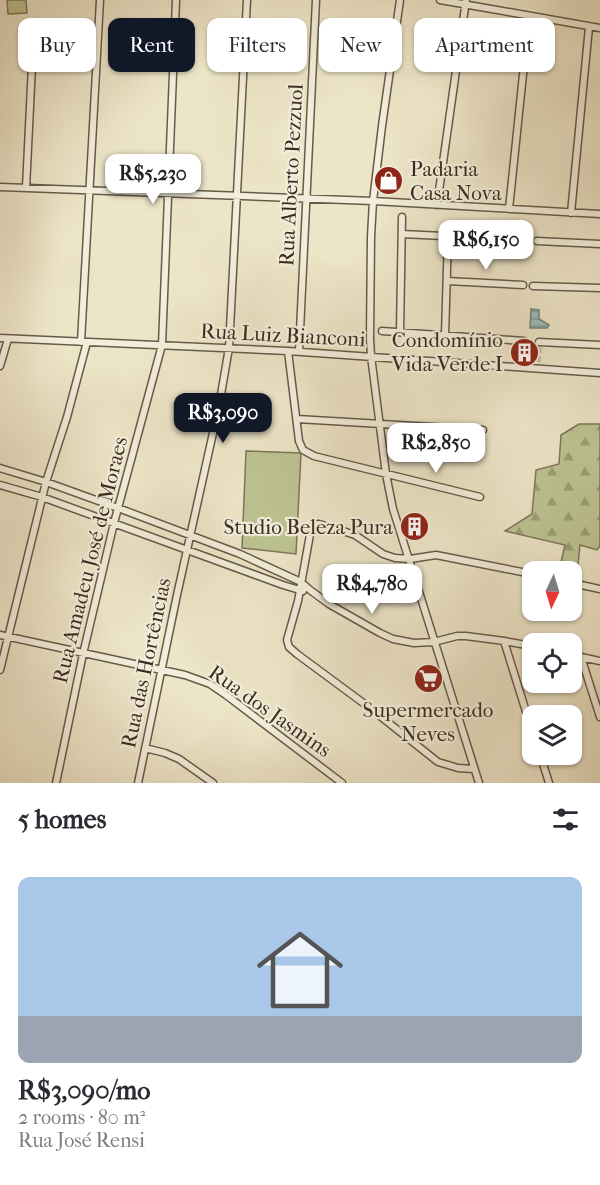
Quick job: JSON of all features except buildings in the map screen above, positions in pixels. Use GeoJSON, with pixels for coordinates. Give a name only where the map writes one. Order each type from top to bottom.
{"type":"FeatureCollection","features":[{"type":"Feature","properties":{"kind":"street"},"geometry":{"type":"LineString","coordinates":[[0,670],[4,636],[46,482],[67,417],[84,342],[89,190],[100,0]]}},
{"type":"Feature","properties":{"kind":"street","name":"Rua Amadeu José de Moraes"},"geometry":{"type":"LineString","coordinates":[[56,783],[114,523],[162,345],[176,0]]}},
{"type":"Feature","properties":{"kind":"street","name":"Rua das Hortências"},"geometry":{"type":"LineString","coordinates":[[138,783],[219,406],[229,348],[247,0]]}},
{"type":"Feature","properties":{"kind":"street","name":"Rua Alberto Pezzuol"},"geometry":{"type":"LineString","coordinates":[[299,351],[316,0]]}},
{"type":"Feature","properties":{"kind":"street"},"geometry":{"type":"LineString","coordinates":[[400,0],[373,201],[370,278],[371,356],[386,474],[393,509],[479,783]]}},
{"type":"Feature","properties":{"kind":"street"},"geometry":{"type":"LineString","coordinates":[[440,0],[466,2],[529,17],[600,28]]}},
{"type":"Feature","properties":{"kind":"street"},"geometry":{"type":"LineString","coordinates":[[437,205],[466,2]]}},
{"type":"Feature","properties":{"kind":"street"},"geometry":{"type":"LineString","coordinates":[[509,209],[529,17]]}},
{"type":"Feature","properties":{"kind":"street"},"geometry":{"type":"LineString","coordinates":[[571,213],[589,27]]}},
{"type":"Feature","properties":{"kind":"street"},"geometry":{"type":"LineString","coordinates":[[26,188],[32,72]]}},
{"type":"Feature","properties":{"kind":"street"},"geometry":{"type":"LineString","coordinates":[[0,187],[373,201],[600,214]]}},
{"type":"Feature","properties":{"kind":"street"},"geometry":{"type":"LineString","coordinates":[[400,332],[402,217]]}},
{"type":"Feature","properties":{"kind":"street"},"geometry":{"type":"LineString","coordinates":[[402,234],[523,240]]}},
{"type":"Feature","properties":{"kind":"street"},"geometry":{"type":"LineString","coordinates":[[445,335],[448,237]]}},
{"type":"Feature","properties":{"kind":"street"},"geometry":{"type":"LineString","coordinates":[[537,241],[600,244]]}},
{"type":"Feature","properties":{"kind":"street"},"geometry":{"type":"LineString","coordinates":[[447,281],[523,285]]}},
{"type":"Feature","properties":{"kind":"street"},"geometry":{"type":"LineString","coordinates":[[533,286],[600,288]]}},
{"type":"Feature","properties":{"kind":"street"},"geometry":{"type":"LineString","coordinates":[[382,331],[524,341]]}},
{"type":"Feature","properties":{"kind":"street","name":"Rua Luiz Bianconi"},"geometry":{"type":"LineString","coordinates":[[0,338],[299,351],[523,364],[600,373]]}},
{"type":"Feature","properties":{"kind":"street"},"geometry":{"type":"LineString","coordinates":[[0,366],[8,339]]}},
{"type":"Feature","properties":{"kind":"street"},"geometry":{"type":"LineString","coordinates":[[539,342],[600,345]]}},
{"type":"Feature","properties":{"kind":"street"},"geometry":{"type":"LineString","coordinates":[[288,351],[300,444],[306,452],[314,456],[480,497]]}},
{"type":"Feature","properties":{"kind":"street"},"geometry":{"type":"LineString","coordinates":[[297,419],[483,430]]}},
{"type":"Feature","properties":{"kind":"street"},"geometry":{"type":"LineString","coordinates":[[0,468],[46,482],[240,554],[301,582],[310,590],[380,633],[404,642],[434,642],[466,636],[522,644]]}},
{"type":"Feature","properties":{"kind":"street"},"geometry":{"type":"LineString","coordinates":[[0,485],[42,497],[300,591],[310,590]]}},
{"type":"Feature","properties":{"kind":"street"},"geometry":{"type":"LineString","coordinates":[[474,769],[458,768],[438,762],[288,645],[287,640],[300,591],[309,536],[313,525],[319,524],[354,535],[383,554],[395,558],[410,559],[436,555],[522,572]]}},
{"type":"Feature","properties":{"kind":"street"},"geometry":{"type":"LineString","coordinates":[[582,585],[600,589]]}},
{"type":"Feature","properties":{"kind":"street","name":"Rua dos Jasmins"},"geometry":{"type":"LineString","coordinates":[[4,636],[185,675],[210,684],[342,783]]}},
{"type":"Feature","properties":{"kind":"street"},"geometry":{"type":"LineString","coordinates":[[504,641],[524,705]]}},
{"type":"Feature","properties":{"kind":"street"},"geometry":{"type":"LineString","coordinates":[[582,657],[600,661]]}},
{"type":"Feature","properties":{"kind":"street"},"geometry":{"type":"LineString","coordinates":[[582,660],[600,717]]}},
{"type":"Feature","properties":{"kind":"street"},"geometry":{"type":"LineString","coordinates":[[145,748],[172,755],[213,783]]}},
{"type":"Feature","properties":{"kind":"street"},"geometry":{"type":"LineString","coordinates":[[543,765],[549,783]]}},
{"type":"Feature","properties":{"kind":"green space"},"geometry":{"type":"Polygon","coordinates":[[[7,0],[26,0],[27,13],[8,14],[7,0]]]}},
{"type":"Feature","properties":{"kind":"green space"},"geometry":{"type":"Polygon","coordinates":[[[579,424],[600,424],[600,546],[597,550],[580,545],[578,561],[561,561],[565,545],[505,531],[532,514],[536,470],[559,464],[561,435],[579,424]]]}},
{"type":"Feature","properties":{"kind":"green space"},"geometry":{"type":"Polygon","coordinates":[[[246,451],[301,453],[296,554],[242,548],[246,451]]]}},
{"type":"Feature","properties":{"kind":"water"},"geometry":{"type":"Polygon","coordinates":[[[531,309],[539,310],[539,319],[549,325],[547,328],[530,328],[531,309]]]}},
{"type":"Feature","properties":{"kind":"tunnel"},"geometry":{"type":"LineString","coordinates":[[523,360],[524,341]]}},
{"type":"Feature","properties":{"kind":"tunnel"},"geometry":{"type":"LineString","coordinates":[[538,362],[539,342]]}},
{"type":"Feature","properties":{"kind":"place","name":"Padaria Casa Nova"},"geometry":{"type":"Point","coordinates":[389,181]}},
{"type":"Feature","properties":{"kind":"place","name":"Condomínio Vida Verde I"},"geometry":{"type":"Point","coordinates":[524,352]}},
{"type":"Feature","properties":{"kind":"place","name":"Studio Beleza Pura"},"geometry":{"type":"Point","coordinates":[414,527]}},
{"type":"Feature","properties":{"kind":"place","name":"Supermercado Neves"},"geometry":{"type":"Point","coordinates":[428,679]}}]}
